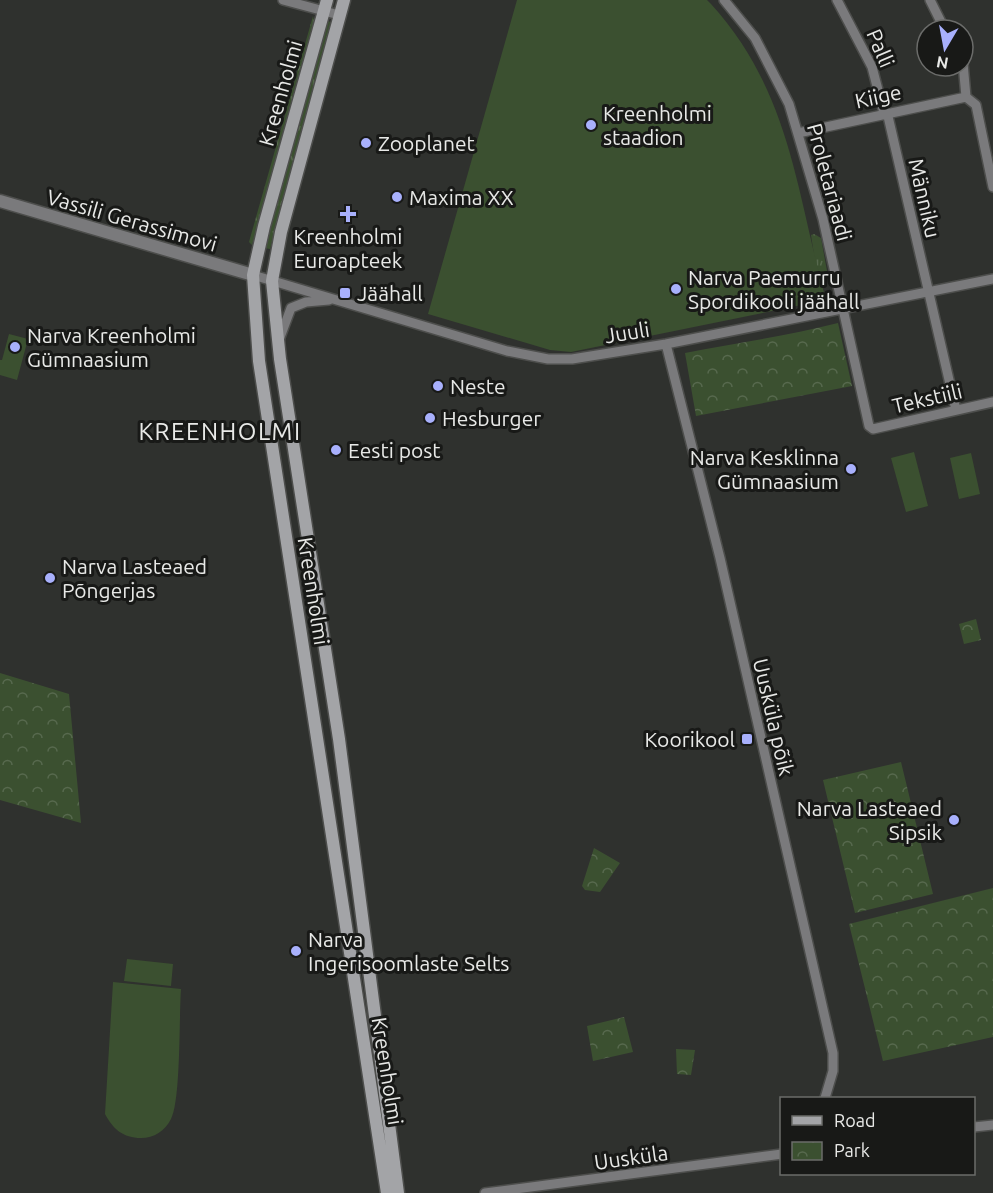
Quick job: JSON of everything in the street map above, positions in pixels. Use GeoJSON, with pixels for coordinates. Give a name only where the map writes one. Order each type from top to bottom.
{"type":"FeatureCollection","features":[{"type":"Feature","properties":{"kind":"main road","name":"Kreenholmi"},"geometry":{"type":"LineString","coordinates":[[344,0],[281,232],[272,281],[279,342],[339,739],[398,1193]]}},
{"type":"Feature","properties":{"kind":"main road","name":"Kreenholmi"},"geometry":{"type":"LineString","coordinates":[[326,6],[264,226],[253,275],[259,361],[387,1193]]}},
{"type":"Feature","properties":{"kind":"main road"},"geometry":{"type":"LineString","coordinates":[[282,509],[303,506]]}},
{"type":"Feature","properties":{"kind":"main road"},"geometry":{"type":"LineString","coordinates":[[318,742],[339,739]]}},
{"type":"Feature","properties":{"kind":"street"},"geometry":{"type":"LineString","coordinates":[[284,0],[326,6],[339,15]]}},
{"type":"Feature","properties":{"kind":"street","name":"Proletariaadi"},"geometry":{"type":"LineString","coordinates":[[724,0],[743,21],[768,59],[789,104],[822,219],[869,426]]}},
{"type":"Feature","properties":{"kind":"street","name":"Palli"},"geometry":{"type":"LineString","coordinates":[[837,0],[872,68],[885,113]]}},
{"type":"Feature","properties":{"kind":"street"},"geometry":{"type":"LineString","coordinates":[[930,0],[939,18]]}},
{"type":"Feature","properties":{"kind":"street"},"geometry":{"type":"LineString","coordinates":[[964,78],[966,97],[976,105],[993,187]]}},
{"type":"Feature","properties":{"kind":"street","name":"Kiige"},"geometry":{"type":"LineString","coordinates":[[798,133],[966,97]]}},
{"type":"Feature","properties":{"kind":"street","name":"Männiku"},"geometry":{"type":"LineString","coordinates":[[885,113],[956,410]]}},
{"type":"Feature","properties":{"kind":"street","name":"Vassili Gerassimovi"},"geometry":{"type":"LineString","coordinates":[[0,201],[253,275]]}},
{"type":"Feature","properties":{"kind":"street","name":"Juuli"},"geometry":{"type":"LineString","coordinates":[[253,275],[507,351],[548,359],[572,360],[666,344],[993,279]]}},
{"type":"Feature","properties":{"kind":"street"},"geometry":{"type":"LineString","coordinates":[[279,342],[291,308],[306,302],[335,299]]}},
{"type":"Feature","properties":{"kind":"street","name":"Uusküla põik"},"geometry":{"type":"LineString","coordinates":[[666,344],[717,548],[833,1053],[833,1071],[825,1097]]}},
{"type":"Feature","properties":{"kind":"street","name":"Tekstiili"},"geometry":{"type":"LineString","coordinates":[[869,426],[873,429],[993,402]]}},
{"type":"Feature","properties":{"kind":"street"},"geometry":{"type":"LineString","coordinates":[[975,1127],[993,1125]]}},
{"type":"Feature","properties":{"kind":"street","name":"Uusküla"},"geometry":{"type":"LineString","coordinates":[[484,1193],[780,1154]]}},
{"type":"Feature","properties":{"kind":"green space"},"geometry":{"type":"Polygon","coordinates":[[[517,0],[707,0],[738,38],[775,108],[798,182],[826,300],[571,352],[550,350],[428,314],[517,0]]]}},
{"type":"Feature","properties":{"kind":"green space"},"geometry":{"type":"Polygon","coordinates":[[[313,16],[315,25],[252,245],[249,242],[313,16]]]}},
{"type":"Feature","properties":{"kind":"green space"},"geometry":{"type":"Polygon","coordinates":[[[327,21],[331,22],[270,249],[265,248],[267,230],[327,21]]]}},
{"type":"Feature","properties":{"kind":"green space"},"geometry":{"type":"Polygon","coordinates":[[[814,234],[821,238],[827,271],[820,274],[817,274],[811,235],[814,234]]]}},
{"type":"Feature","properties":{"kind":"green space"},"geometry":{"type":"Polygon","coordinates":[[[838,323],[852,386],[696,416],[685,353],[838,323]]]}},
{"type":"Feature","properties":{"kind":"green space"},"geometry":{"type":"Polygon","coordinates":[[[9,334],[28,339],[17,380],[0,375],[0,360],[2,360],[9,334]]]}},
{"type":"Feature","properties":{"kind":"green space"},"geometry":{"type":"Polygon","coordinates":[[[914,452],[928,506],[906,512],[891,458],[914,452]]]}},
{"type":"Feature","properties":{"kind":"green space"},"geometry":{"type":"Polygon","coordinates":[[[971,453],[980,494],[959,499],[950,458],[971,453]]]}},
{"type":"Feature","properties":{"kind":"green space"},"geometry":{"type":"Polygon","coordinates":[[[976,619],[981,640],[964,644],[959,624],[976,619]]]}},
{"type":"Feature","properties":{"kind":"green space"},"geometry":{"type":"Polygon","coordinates":[[[0,673],[69,694],[81,823],[0,800],[0,673]]]}},
{"type":"Feature","properties":{"kind":"green space"},"geometry":{"type":"Polygon","coordinates":[[[901,762],[933,894],[855,913],[823,780],[901,762]]]}},
{"type":"Feature","properties":{"kind":"green space"},"geometry":{"type":"Polygon","coordinates":[[[594,848],[620,863],[600,892],[585,890],[582,886],[594,848]]]}},
{"type":"Feature","properties":{"kind":"green space"},"geometry":{"type":"Polygon","coordinates":[[[993,888],[993,1037],[883,1061],[849,924],[993,888]]]}},
{"type":"Feature","properties":{"kind":"green space"},"geometry":{"type":"Polygon","coordinates":[[[127,959],[173,964],[171,986],[124,981],[127,959]]]}},
{"type":"Feature","properties":{"kind":"green space"},"geometry":{"type":"Polygon","coordinates":[[[113,982],[181,989],[178,1076],[174,1109],[166,1127],[150,1137],[135,1138],[124,1134],[111,1124],[105,1114],[113,982]]]}},
{"type":"Feature","properties":{"kind":"green space"},"geometry":{"type":"Polygon","coordinates":[[[624,1017],[633,1052],[593,1061],[587,1026],[624,1017]]]}},
{"type":"Feature","properties":{"kind":"green space"},"geometry":{"type":"Polygon","coordinates":[[[676,1049],[695,1050],[691,1075],[677,1074],[676,1049]]]}},
{"type":"Feature","properties":{"kind":"place","name":"Kreenholmi staadion"},"geometry":{"type":"Point","coordinates":[591,125]}},
{"type":"Feature","properties":{"kind":"place","name":"Zooplanet"},"geometry":{"type":"Point","coordinates":[366,143]}},
{"type":"Feature","properties":{"kind":"place","name":"Maxima XX"},"geometry":{"type":"Point","coordinates":[397,197]}},
{"type":"Feature","properties":{"kind":"place","name":"Kreenholmi Euroapteek"},"geometry":{"type":"Point","coordinates":[348,214]}},
{"type":"Feature","properties":{"kind":"place","name":"Narva Paemurru Spordikooli jäähall"},"geometry":{"type":"Point","coordinates":[676,289]}},
{"type":"Feature","properties":{"kind":"place","name":"Jäähall"},"geometry":{"type":"Point","coordinates":[345,293]}},
{"type":"Feature","properties":{"kind":"place","name":"Narva Kreenholmi Gümnaasium"},"geometry":{"type":"Point","coordinates":[15,347]}},
{"type":"Feature","properties":{"kind":"place","name":"Neste"},"geometry":{"type":"Point","coordinates":[438,386]}},
{"type":"Feature","properties":{"kind":"place","name":"Hesburger"},"geometry":{"type":"Point","coordinates":[430,418]}},
{"type":"Feature","properties":{"kind":"place","name":"Eesti post"},"geometry":{"type":"Point","coordinates":[336,450]}},
{"type":"Feature","properties":{"kind":"place","name":"Narva Kesklinna Gümnaasium"},"geometry":{"type":"Point","coordinates":[851,469]}},
{"type":"Feature","properties":{"kind":"place","name":"Narva Lasteaed Põngerjas"},"geometry":{"type":"Point","coordinates":[50,578]}},
{"type":"Feature","properties":{"kind":"place","name":"Koorikool"},"geometry":{"type":"Point","coordinates":[747,739]}},
{"type":"Feature","properties":{"kind":"place","name":"Narva Lasteaed Sipsik"},"geometry":{"type":"Point","coordinates":[954,820]}},
{"type":"Feature","properties":{"kind":"place","name":"Narva Ingerisoomlaste Selts"},"geometry":{"type":"Point","coordinates":[296,951]}},
{"type":"Feature","properties":{"kind":"district","name":"KREENHOLMI"},"geometry":{"type":"Point","coordinates":[220,431]}}]}
